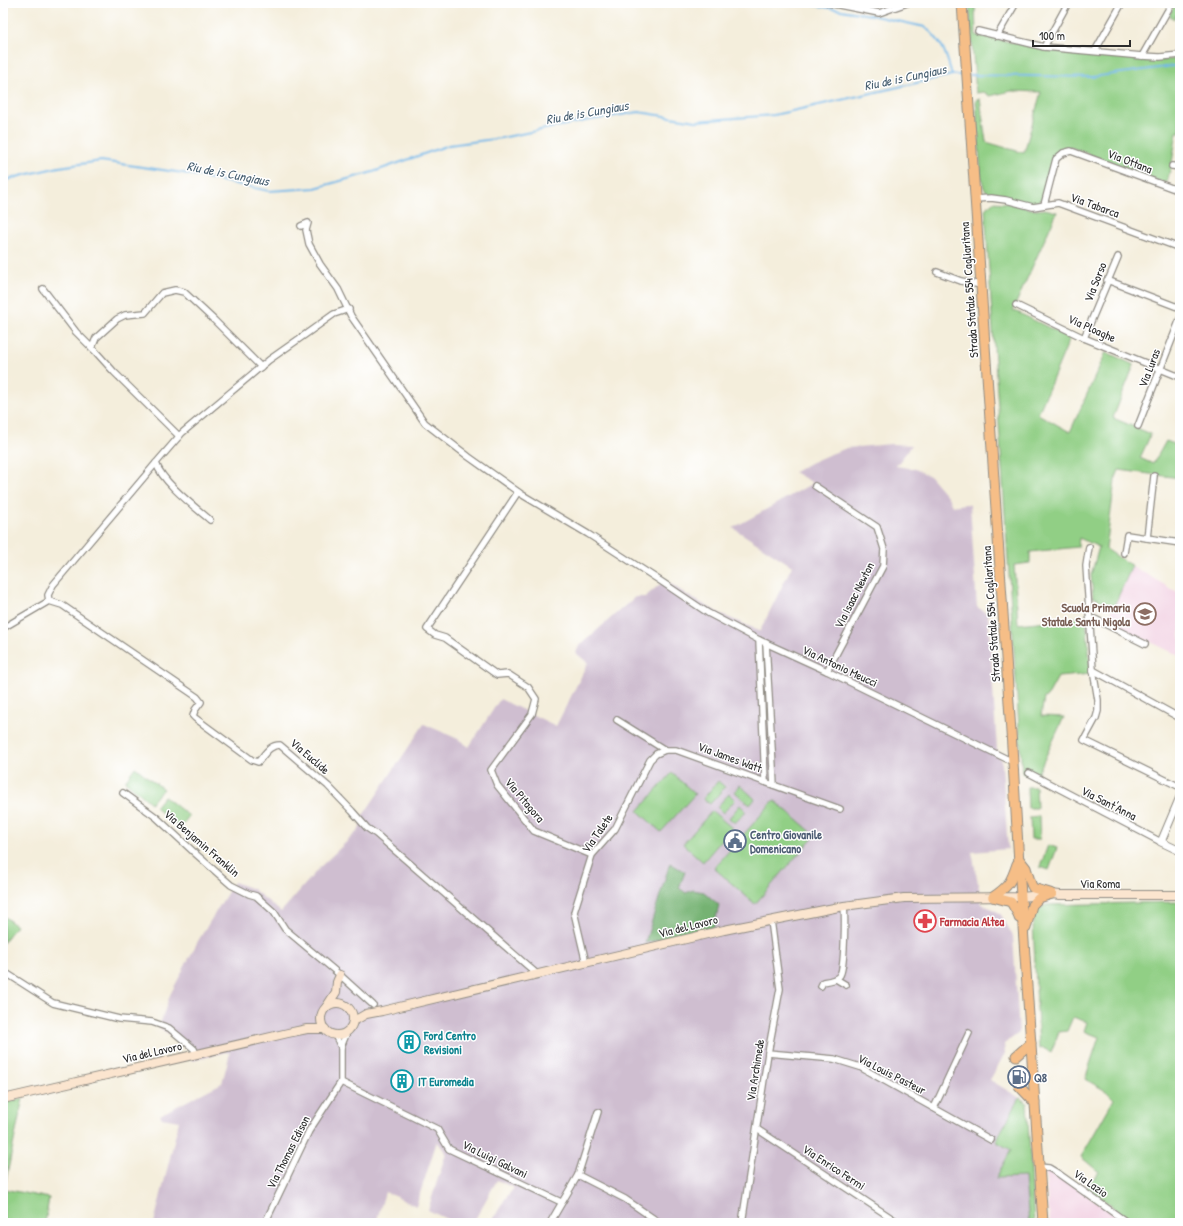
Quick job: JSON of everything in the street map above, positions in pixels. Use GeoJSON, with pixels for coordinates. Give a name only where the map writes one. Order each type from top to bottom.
{"type":"FeatureCollection","features":[{"type":"Feature","properties":{"kind":"main road","name":"Strada Statale 554 Cagliaritana"},"geometry":{"type":"LineString","coordinates":[[962,3],[1013,762],[1020,897],[1043,1223]]}},
{"type":"Feature","properties":{"kind":"main road"},"geometry":{"type":"LineString","coordinates":[[1019,859],[1026,868],[1033,888],[1052,894]]}},
{"type":"Feature","properties":{"kind":"main road"},"geometry":{"type":"LineString","coordinates":[[993,897],[1008,886],[1013,877],[1019,859]]}},
{"type":"Feature","properties":{"kind":"main road"},"geometry":{"type":"LineString","coordinates":[[1024,939],[1032,905],[1039,898],[1052,894]]}},
{"type":"Feature","properties":{"kind":"main road","name":"Via Roma"},"geometry":{"type":"LineString","coordinates":[[1020,897],[1052,894],[1180,895]]}},
{"type":"Feature","properties":{"kind":"main road"},"geometry":{"type":"LineString","coordinates":[[993,897],[1011,902],[1018,914],[1024,939]]}},
{"type":"Feature","properties":{"kind":"main road","name":"Via del Lavoro"},"geometry":{"type":"LineString","coordinates":[[366,1014],[771,920],[844,906],[904,898],[1020,897]]}},
{"type":"Feature","properties":{"kind":"main road"},"geometry":{"type":"LineString","coordinates":[[340,975],[341,999],[352,1012],[354,1021],[352,1027],[347,1032],[342,1035],[335,1035],[329,1033],[325,1029],[321,1017],[323,1011],[336,992],[337,982],[340,975]]}},
{"type":"Feature","properties":{"kind":"main road"},"geometry":{"type":"LineString","coordinates":[[327,1006],[333,1003],[346,1005]]}},
{"type":"Feature","properties":{"kind":"main road"},"geometry":{"type":"LineString","coordinates":[[352,1012],[366,1014]]}},
{"type":"Feature","properties":{"kind":"main road"},"geometry":{"type":"LineString","coordinates":[[354,1021],[366,1014]]}},
{"type":"Feature","properties":{"kind":"main road"},"geometry":{"type":"LineString","coordinates":[[307,1029],[321,1017]]}},
{"type":"Feature","properties":{"kind":"main road","name":"Via del Lavoro"},"geometry":{"type":"LineString","coordinates":[[3,1099],[307,1029],[325,1029]]}},
{"type":"Feature","properties":{"kind":"main road"},"geometry":{"type":"LineString","coordinates":[[1016,1056],[1030,1043]]}},
{"type":"Feature","properties":{"kind":"main road"},"geometry":{"type":"LineString","coordinates":[[1019,1086],[1034,1103]]}},
{"type":"Feature","properties":{"kind":"street"},"geometry":{"type":"LineString","coordinates":[[829,3],[879,13],[907,3]]}},
{"type":"Feature","properties":{"kind":"street"},"geometry":{"type":"LineString","coordinates":[[997,36],[1016,3]]}},
{"type":"Feature","properties":{"kind":"street"},"geometry":{"type":"LineString","coordinates":[[1044,47],[1068,3]]}},
{"type":"Feature","properties":{"kind":"street"},"geometry":{"type":"LineString","coordinates":[[1095,51],[1122,3]]}},
{"type":"Feature","properties":{"kind":"street"},"geometry":{"type":"LineString","coordinates":[[1142,56],[1172,3]]}},
{"type":"Feature","properties":{"kind":"street"},"geometry":{"type":"LineString","coordinates":[[978,31],[1044,47],[1142,56],[1160,57],[1180,55]]}},
{"type":"Feature","properties":{"kind":"street","name":"Via Ottana"},"geometry":{"type":"LineString","coordinates":[[1044,205],[1056,159],[1064,153],[1072,151],[1180,191]]}},
{"type":"Feature","properties":{"kind":"street"},"geometry":{"type":"LineString","coordinates":[[1172,166],[1180,167]]}},
{"type":"Feature","properties":{"kind":"street","name":"Via Tabarca"},"geometry":{"type":"LineString","coordinates":[[975,198],[1006,200],[1033,206],[1058,203],[1180,248]]}},
{"type":"Feature","properties":{"kind":"street","name":"Via Antonio Meucci"},"geometry":{"type":"LineString","coordinates":[[301,226],[308,223],[306,230],[309,244],[320,264],[338,289],[351,316],[425,423],[469,457],[518,492],[588,534],[708,613],[759,640],[827,671],[1013,762]]}},
{"type":"Feature","properties":{"kind":"street","name":"Via Sorso"},"geometry":{"type":"LineString","coordinates":[[1084,338],[1107,280],[1118,257]]}},
{"type":"Feature","properties":{"kind":"street"},"geometry":{"type":"LineString","coordinates":[[937,272],[961,281],[981,285]]}},
{"type":"Feature","properties":{"kind":"street"},"geometry":{"type":"LineString","coordinates":[[1107,280],[1180,308]]}},
{"type":"Feature","properties":{"kind":"street"},"geometry":{"type":"LineString","coordinates":[[43,289],[70,326],[179,436]]}},
{"type":"Feature","properties":{"kind":"street"},"geometry":{"type":"LineString","coordinates":[[92,348],[96,338],[117,319],[125,315],[145,313],[162,293],[175,290],[184,292],[261,367]]}},
{"type":"Feature","properties":{"kind":"street","name":"Via Ploaghe"},"geometry":{"type":"LineString","coordinates":[[1016,305],[1084,338],[1180,377]]}},
{"type":"Feature","properties":{"kind":"street"},"geometry":{"type":"LineString","coordinates":[[3,628],[49,601],[48,595],[53,585],[179,436],[269,360],[334,314],[348,309]]}},
{"type":"Feature","properties":{"kind":"street","name":"Via Luras"},"geometry":{"type":"LineString","coordinates":[[1138,426],[1180,319]]}},
{"type":"Feature","properties":{"kind":"street"},"geometry":{"type":"LineString","coordinates":[[156,463],[158,468],[172,486],[210,520]]}},
{"type":"Feature","properties":{"kind":"street"},"geometry":{"type":"LineString","coordinates":[[1147,538],[1154,476]]}},
{"type":"Feature","properties":{"kind":"street","name":"Via Isaac Newton"},"geometry":{"type":"LineString","coordinates":[[815,486],[877,527],[884,549],[882,566],[827,671]]}},
{"type":"Feature","properties":{"kind":"street","name":"Via Pitagora"},"geometry":{"type":"LineString","coordinates":[[518,492],[427,629],[444,638],[497,675],[508,674],[528,687],[536,699],[532,714],[491,770],[497,785],[534,831],[592,855]]}},
{"type":"Feature","properties":{"kind":"street"},"geometry":{"type":"LineString","coordinates":[[1124,553],[1127,535],[1180,543]]}},
{"type":"Feature","properties":{"kind":"street"},"geometry":{"type":"LineString","coordinates":[[1089,547],[1086,566],[1093,670],[1098,700],[1098,711],[1096,718],[1084,740],[1180,787]]}},
{"type":"Feature","properties":{"kind":"street","name":"Via Euclide"},"geometry":{"type":"LineString","coordinates":[[49,601],[62,605],[197,697],[201,702],[195,710],[195,718],[252,760],[258,762],[270,748],[274,745],[280,745],[328,786],[367,828],[376,834],[537,974]]}},
{"type":"Feature","properties":{"kind":"street"},"geometry":{"type":"LineString","coordinates":[[1090,619],[1095,619],[1145,644]]}},
{"type":"Feature","properties":{"kind":"street"},"geometry":{"type":"LineString","coordinates":[[759,640],[765,782]]}},
{"type":"Feature","properties":{"kind":"street"},"geometry":{"type":"LineString","coordinates":[[766,643],[774,785]]}},
{"type":"Feature","properties":{"kind":"street"},"geometry":{"type":"LineString","coordinates":[[1093,670],[1180,718]]}},
{"type":"Feature","properties":{"kind":"street"},"geometry":{"type":"LineString","coordinates":[[762,713],[770,713]]}},
{"type":"Feature","properties":{"kind":"street","name":"Via James Watt"},"geometry":{"type":"LineString","coordinates":[[616,720],[665,750],[676,750],[840,810]]}},
{"type":"Feature","properties":{"kind":"street","name":"Via Talete"},"geometry":{"type":"LineString","coordinates":[[586,963],[574,912],[592,855],[615,829],[650,760],[656,754],[665,750]]}},
{"type":"Feature","properties":{"kind":"street","name":"Via Sant'Anna"},"geometry":{"type":"LineString","coordinates":[[1029,773],[1180,851]]}},
{"type":"Feature","properties":{"kind":"street","name":"Via Benjamin Franklin"},"geometry":{"type":"LineString","coordinates":[[123,793],[156,817],[231,885],[256,896],[274,912],[285,928],[373,1005]]}},
{"type":"Feature","properties":{"kind":"street"},"geometry":{"type":"LineString","coordinates":[[1161,842],[1180,797]]}},
{"type":"Feature","properties":{"kind":"street"},"geometry":{"type":"LineString","coordinates":[[821,986],[824,982],[836,979],[840,974],[842,965],[845,915],[844,906]]}},
{"type":"Feature","properties":{"kind":"street","name":"Via Archimede"},"geometry":{"type":"LineString","coordinates":[[742,1223],[768,1053],[780,989],[771,920]]}},
{"type":"Feature","properties":{"kind":"street"},"geometry":{"type":"LineString","coordinates":[[3,971],[53,1003],[119,1019],[152,1022],[169,1028],[194,1049],[196,1054]]}},
{"type":"Feature","properties":{"kind":"street"},"geometry":{"type":"LineString","coordinates":[[836,979],[846,985]]}},
{"type":"Feature","properties":{"kind":"street"},"geometry":{"type":"LineString","coordinates":[[341,1082],[341,1047],[347,1032]]}},
{"type":"Feature","properties":{"kind":"street","name":"Via Louis Pasteur"},"geometry":{"type":"LineString","coordinates":[[934,1108],[969,1033]]}},
{"type":"Feature","properties":{"kind":"street"},"geometry":{"type":"LineString","coordinates":[[335,1035],[341,1047]]}},
{"type":"Feature","properties":{"kind":"street","name":"Via Louis Pasteur"},"geometry":{"type":"LineString","coordinates":[[768,1053],[834,1060],[860,1068],[991,1140]]}},
{"type":"Feature","properties":{"kind":"street","name":"Via Luigi Galvani"},"geometry":{"type":"LineString","coordinates":[[341,1082],[436,1129],[449,1149],[561,1202]]}},
{"type":"Feature","properties":{"kind":"street","name":"Via Thomas Edison"},"geometry":{"type":"LineString","coordinates":[[265,1223],[309,1131],[341,1082]]}},
{"type":"Feature","properties":{"kind":"street"},"geometry":{"type":"LineString","coordinates":[[550,1223],[578,1175],[598,1112]]}},
{"type":"Feature","properties":{"kind":"street","name":"Via Enrico Fermi"},"geometry":{"type":"LineString","coordinates":[[756,1130],[899,1223]]}},
{"type":"Feature","properties":{"kind":"street","name":"Via Lazio"},"geometry":{"type":"LineString","coordinates":[[1039,1167],[1049,1168],[1059,1174],[1128,1223]]}},
{"type":"Feature","properties":{"kind":"street"},"geometry":{"type":"LineString","coordinates":[[578,1175],[625,1199],[660,1223]]}},
{"type":"Feature","properties":{"kind":"shaded area"},"geometry":{"type":"Polygon","coordinates":[[[891,444],[912,445],[896,466],[915,469],[930,476],[948,497],[952,506],[966,504],[970,505],[977,607],[988,614],[997,749],[1002,764],[1008,849],[972,852],[982,904],[1000,913],[1013,936],[1019,1033],[1004,1044],[1005,1053],[990,1080],[1020,1098],[999,1135],[997,1142],[1012,1150],[997,1177],[1025,1177],[1029,1223],[491,1223],[505,1199],[514,1188],[497,1180],[473,1223],[455,1223],[428,1210],[446,1153],[437,1141],[416,1206],[385,1192],[376,1223],[154,1223],[179,1121],[162,1118],[160,1115],[222,1083],[230,1053],[225,1052],[192,1061],[189,1049],[159,1027],[170,995],[198,941],[234,882],[253,889],[281,912],[320,867],[359,830],[362,817],[424,724],[458,739],[469,747],[500,699],[556,726],[588,663],[576,653],[579,646],[635,597],[645,597],[665,580],[690,597],[725,616],[760,631],[792,566],[733,528],[813,483],[794,472],[810,463],[847,448],[891,444]]]}},
{"type":"Feature","properties":{"kind":"shaded area","name":"Scuola Primaria Statale Santu Nigola"},"geometry":{"type":"Polygon","coordinates":[[[1132,566],[1180,594],[1180,656],[1107,621],[1132,566]]]}},
{"type":"Feature","properties":{"kind":"shaded area"},"geometry":{"type":"Polygon","coordinates":[[[1045,1167],[1129,1223],[1050,1223],[1045,1167]]]}},
{"type":"Feature","properties":{"kind":"green space"},"geometry":{"type":"Polygon","coordinates":[[[969,3],[975,3],[976,35],[1044,49],[1137,59],[1180,59],[1180,132],[1177,132],[1167,182],[1164,183],[1070,147],[1063,150],[1051,162],[1044,197],[1038,204],[989,194],[984,188],[981,176],[976,100],[980,99],[986,142],[1024,153],[1041,92],[1011,91],[990,96],[984,92],[976,93],[969,3]]]}},
{"type":"Feature","properties":{"kind":"green space"},"geometry":{"type":"Polygon","coordinates":[[[1176,3],[1180,3],[1180,8],[1174,19],[1169,15],[1176,3]]]}},
{"type":"Feature","properties":{"kind":"green space"},"geometry":{"type":"Polygon","coordinates":[[[993,202],[1007,203],[1036,210],[1045,209],[1057,212],[1013,310],[1070,338],[1038,414],[1070,432],[1106,352],[1134,365],[1113,418],[1151,434],[1140,458],[1153,464],[1166,441],[1180,446],[1180,478],[1119,470],[1115,480],[1106,549],[1132,566],[1114,606],[1093,597],[1091,575],[1099,547],[1079,538],[1078,547],[1030,552],[1030,563],[1014,565],[1018,624],[1086,617],[1091,674],[1058,677],[1047,697],[1044,698],[1041,716],[1064,717],[1038,773],[1026,768],[1026,775],[1022,773],[985,209],[993,202]]]}},
{"type":"Feature","properties":{"kind":"green space"},"geometry":{"type":"Polygon","coordinates":[[[135,767],[163,789],[151,803],[125,781],[135,767]]]}},
{"type":"Feature","properties":{"kind":"green space"},"geometry":{"type":"Polygon","coordinates":[[[672,773],[695,794],[661,832],[638,811],[672,773]]]}},
{"type":"Feature","properties":{"kind":"green space"},"geometry":{"type":"Polygon","coordinates":[[[718,781],[725,787],[710,804],[703,799],[718,781]]]}},
{"type":"Feature","properties":{"kind":"green space"},"geometry":{"type":"Polygon","coordinates":[[[740,785],[755,799],[750,805],[735,792],[740,785]]]}},
{"type":"Feature","properties":{"kind":"green space"},"geometry":{"type":"Polygon","coordinates":[[[1027,787],[1036,787],[1037,808],[1028,808],[1027,787]]]}},
{"type":"Feature","properties":{"kind":"green space"},"geometry":{"type":"Polygon","coordinates":[[[729,794],[735,800],[723,813],[717,807],[729,794]]]}},
{"type":"Feature","properties":{"kind":"green space"},"geometry":{"type":"Polygon","coordinates":[[[164,796],[189,816],[180,828],[155,807],[164,796]]]}},
{"type":"Feature","properties":{"kind":"green space"},"geometry":{"type":"Polygon","coordinates":[[[774,800],[815,835],[755,904],[714,868],[774,800]]]}},
{"type":"Feature","properties":{"kind":"green space"},"geometry":{"type":"Polygon","coordinates":[[[740,805],[746,811],[735,823],[729,818],[740,805]]]}},
{"type":"Feature","properties":{"kind":"green space"},"geometry":{"type":"Polygon","coordinates":[[[712,811],[732,828],[703,862],[683,844],[712,811]]]}},
{"type":"Feature","properties":{"kind":"green space"},"geometry":{"type":"Polygon","coordinates":[[[1039,816],[1040,839],[1031,839],[1030,817],[1039,816]]]}},
{"type":"Feature","properties":{"kind":"green space"},"geometry":{"type":"Polygon","coordinates":[[[1048,845],[1057,848],[1049,870],[1040,867],[1048,845]]]}},
{"type":"Feature","properties":{"kind":"green space"},"geometry":{"type":"Polygon","coordinates":[[[670,863],[685,872],[679,888],[686,893],[693,890],[704,892],[719,905],[714,927],[645,943],[670,863]]]}},
{"type":"Feature","properties":{"kind":"green space"},"geometry":{"type":"Polygon","coordinates":[[[1180,902],[1180,1223],[1133,1223],[1087,1187],[1099,1172],[1081,1157],[1114,1099],[1106,1091],[1085,1079],[1099,1037],[1084,1031],[1087,1022],[1073,1017],[1067,1031],[1059,1032],[1051,1052],[1043,1048],[1039,1049],[1033,923],[1037,912],[1040,908],[1046,905],[1180,902]]]}},
{"type":"Feature","properties":{"kind":"green space"},"geometry":{"type":"Polygon","coordinates":[[[5,917],[16,926],[3,943],[3,919],[5,917]]]}},
{"type":"Feature","properties":{"kind":"green space"},"geometry":{"type":"Polygon","coordinates":[[[23,1098],[4,1189],[49,1198],[45,1223],[3,1223],[3,1103],[23,1098]]]}},
{"type":"Feature","properties":{"kind":"green space"},"geometry":{"type":"Polygon","coordinates":[[[1020,1098],[1027,1103],[1034,1223],[1029,1223],[1025,1177],[996,1178],[1011,1150],[997,1142],[999,1135],[1020,1098]]]}},
{"type":"Feature","properties":{"kind":"waterway"},"geometry":{"type":"LineString","coordinates":[[801,3],[870,15],[925,27],[931,32],[943,48],[952,75]]}},
{"type":"Feature","properties":{"kind":"waterway","name":"Riu de is Cungiaus"},"geometry":{"type":"LineString","coordinates":[[970,75],[1092,77],[1180,65]]}},
{"type":"Feature","properties":{"kind":"waterway","name":"Riu de is Cungiaus"},"geometry":{"type":"LineString","coordinates":[[3,181],[59,167],[101,161],[183,173],[269,191],[315,188],[373,172],[449,145],[501,138],[585,121],[639,112],[696,121],[774,115],[952,75],[964,75]]}},
{"type":"Feature","properties":{"kind":"place","name":"Scuola Primaria Statale Santu Nigola"},"geometry":{"type":"Point","coordinates":[1145,614]}},
{"type":"Feature","properties":{"kind":"place","name":"Centro Giovanile Domenicano"},"geometry":{"type":"Point","coordinates":[735,841]}},
{"type":"Feature","properties":{"kind":"place","name":"Farmacia Altea"},"geometry":{"type":"Point","coordinates":[925,921]}},
{"type":"Feature","properties":{"kind":"place","name":"Ford Centro Revisioni"},"geometry":{"type":"Point","coordinates":[409,1042]}},
{"type":"Feature","properties":{"kind":"place","name":"Q8"},"geometry":{"type":"Point","coordinates":[1019,1077]}},
{"type":"Feature","properties":{"kind":"place","name":"IT Euromedia"},"geometry":{"type":"Point","coordinates":[402,1081]}}]}
